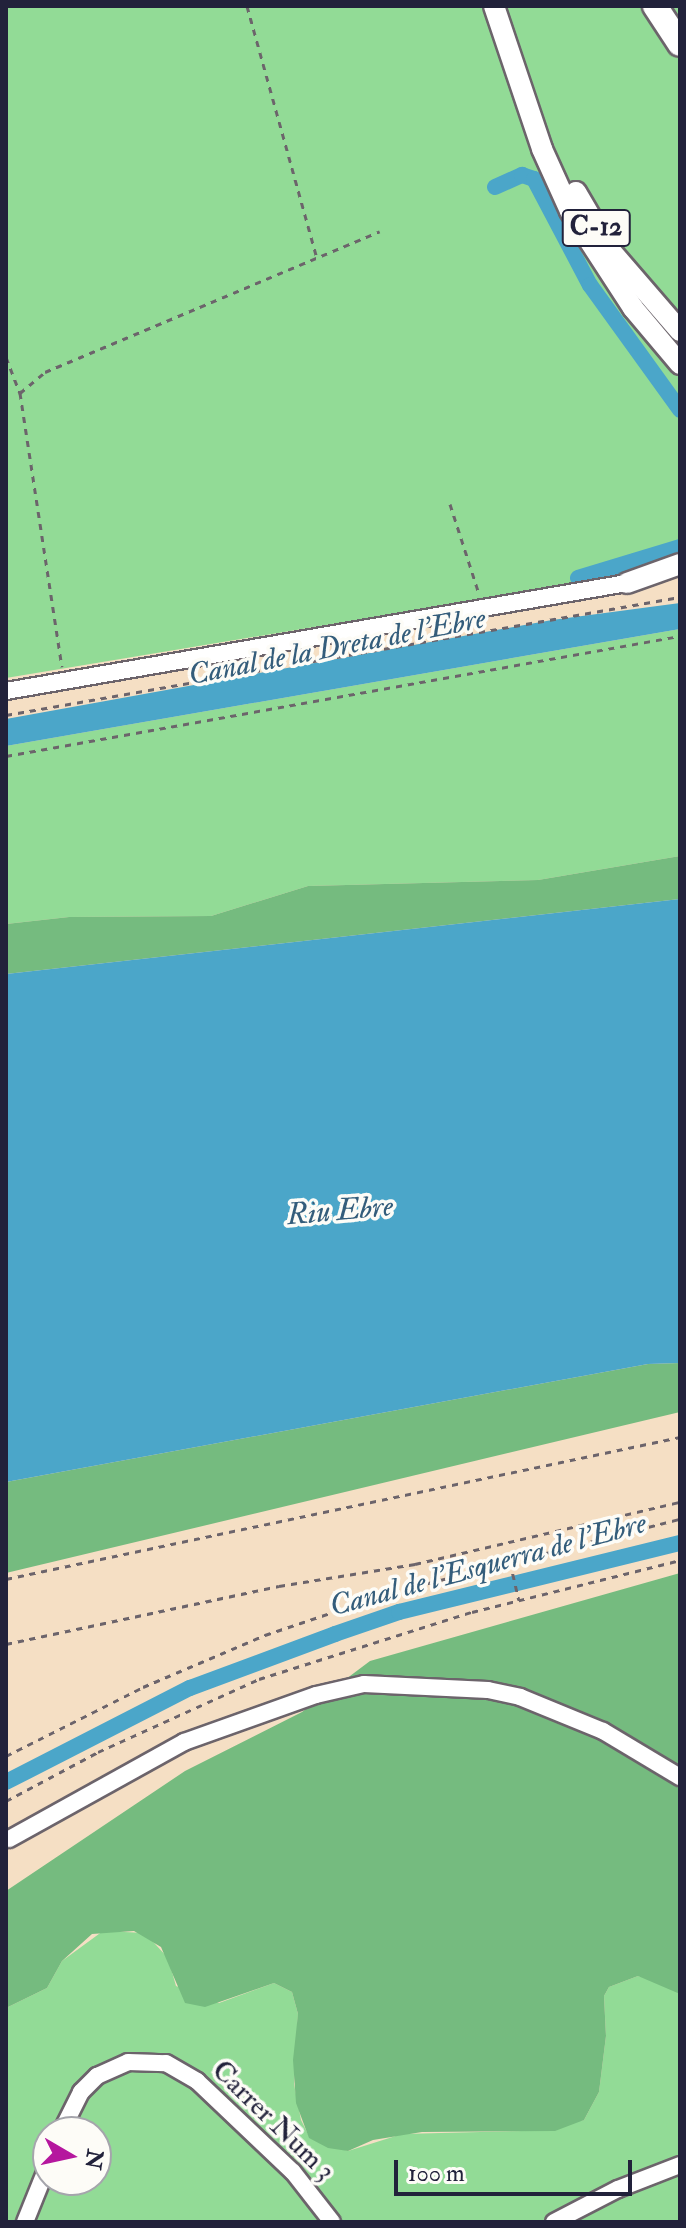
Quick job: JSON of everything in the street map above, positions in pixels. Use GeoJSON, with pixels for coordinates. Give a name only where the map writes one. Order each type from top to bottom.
{"type":"FeatureCollection","features":[{"type":"Feature","properties":{"kind":"highway"},"geometry":{"type":"LineString","coordinates":[[655,6],[680,44]]}},
{"type":"Feature","properties":{"kind":"main road","name":"C-12"},"geometry":{"type":"LineString","coordinates":[[494,6],[570,211],[601,260],[680,364]]}},
{"type":"Feature","properties":{"kind":"main road","name":"C-12"},"geometry":{"type":"LineString","coordinates":[[532,111],[597,229],[680,331]]}},
{"type":"Feature","properties":{"kind":"main road","name":"C-12"},"geometry":{"type":"LineString","coordinates":[[597,229],[601,260]]}},
{"type":"Feature","properties":{"kind":"main road"},"geometry":{"type":"LineString","coordinates":[[627,583],[680,564]]}},
{"type":"Feature","properties":{"kind":"main road"},"geometry":{"type":"LineString","coordinates":[[627,583],[680,579]]}},
{"type":"Feature","properties":{"kind":"street"},"geometry":{"type":"LineString","coordinates":[[6,691],[627,583]]}},
{"type":"Feature","properties":{"kind":"street"},"geometry":{"type":"LineString","coordinates":[[9,1839],[184,1742],[316,1695],[364,1684],[488,1690],[520,1697],[603,1731],[680,1777]]}},
{"type":"Feature","properties":{"kind":"street","name":"Carrer Num 3"},"geometry":{"type":"LineString","coordinates":[[69,2116],[81,2092],[97,2076],[128,2062],[166,2063],[197,2081],[293,2172],[332,2222]]}},
{"type":"Feature","properties":{"kind":"street"},"geometry":{"type":"LineString","coordinates":[[554,2222],[618,2189],[680,2165]]}},
{"type":"Feature","properties":{"kind":"street"},"geometry":{"type":"LineString","coordinates":[[25,2222],[35,2196]]}},
{"type":"Feature","properties":{"kind":"path"},"geometry":{"type":"LineString","coordinates":[[247,6],[317,258]]}},
{"type":"Feature","properties":{"kind":"path"},"geometry":{"type":"LineString","coordinates":[[20,393],[45,372],[380,231]]}},
{"type":"Feature","properties":{"kind":"path"},"geometry":{"type":"LineString","coordinates":[[6,357],[20,393],[64,682]]}},
{"type":"Feature","properties":{"kind":"path"},"geometry":{"type":"LineString","coordinates":[[450,504],[483,609]]}},
{"type":"Feature","properties":{"kind":"path"},"geometry":{"type":"LineString","coordinates":[[6,715],[680,597]]}},
{"type":"Feature","properties":{"kind":"path"},"geometry":{"type":"LineString","coordinates":[[6,756],[680,636]]}},
{"type":"Feature","properties":{"kind":"path"},"geometry":{"type":"LineString","coordinates":[[6,1579],[680,1437]]}},
{"type":"Feature","properties":{"kind":"path"},"geometry":{"type":"LineString","coordinates":[[6,1644],[415,1564],[680,1502]]}},
{"type":"Feature","properties":{"kind":"path"},"geometry":{"type":"LineString","coordinates":[[6,1756],[143,1687],[265,1635],[393,1592],[680,1519]]}},
{"type":"Feature","properties":{"kind":"path"},"geometry":{"type":"LineString","coordinates":[[6,1801],[98,1752],[259,1679],[519,1600],[680,1560]]}},
{"type":"Feature","properties":{"kind":"path"},"geometry":{"type":"LineString","coordinates":[[510,1562],[519,1600]]}},
{"type":"Feature","properties":{"kind":"green space"},"geometry":{"type":"Polygon","coordinates":[[[6,6],[680,6],[680,555],[610,578],[6,678],[6,6]]]}},
{"type":"Feature","properties":{"kind":"green space"},"geometry":{"type":"Polygon","coordinates":[[[680,629],[680,856],[538,880],[308,886],[211,916],[69,917],[6,924],[6,746],[680,629]]]}},
{"type":"Feature","properties":{"kind":"green space"},"geometry":{"type":"Polygon","coordinates":[[[680,856],[680,899],[6,974],[6,924],[69,917],[211,916],[308,886],[538,880],[680,856]]]}},
{"type":"Feature","properties":{"kind":"green space"},"geometry":{"type":"Polygon","coordinates":[[[680,1363],[680,1412],[6,1573],[6,1482],[648,1364],[680,1363]]]}},
{"type":"Feature","properties":{"kind":"green space"},"geometry":{"type":"Polygon","coordinates":[[[680,1573],[680,1994],[638,1976],[609,1987],[604,1996],[606,2036],[599,2092],[584,2120],[555,2131],[422,2132],[373,2140],[348,2151],[328,2148],[309,2138],[296,2103],[293,2060],[298,2014],[292,1992],[274,1983],[205,2007],[185,2003],[161,1947],[134,1931],[92,1934],[62,1961],[47,1988],[6,2008],[6,1891],[185,1771],[302,1712],[370,1661],[680,1573]]]}},
{"type":"Feature","properties":{"kind":"green space"},"geometry":{"type":"Polygon","coordinates":[[[103,1931],[145,1933],[168,1958],[176,1986],[219,2003],[274,1983],[292,1992],[298,2014],[294,2084],[301,2120],[310,2138],[348,2151],[402,2134],[523,2131],[584,2120],[599,2092],[606,2036],[604,1996],[609,1987],[638,1976],[661,1981],[680,1994],[680,2222],[6,2222],[6,2008],[47,1988],[62,1961],[103,1931]]]}},
{"type":"Feature","properties":{"kind":"water"},"geometry":{"type":"Polygon","coordinates":[[[680,603],[680,629],[6,746],[6,719],[552,620],[680,603]]]}},
{"type":"Feature","properties":{"kind":"water","name":"Riu Ebre"},"geometry":{"type":"Polygon","coordinates":[[[680,899],[680,1363],[648,1364],[6,1482],[6,974],[680,899]]]}},
{"type":"Feature","properties":{"kind":"waterway"},"geometry":{"type":"LineString","coordinates":[[495,187],[522,175],[534,179],[590,285],[680,410]]}},
{"type":"Feature","properties":{"kind":"waterway"},"geometry":{"type":"LineString","coordinates":[[578,578],[680,547]]}},
{"type":"Feature","properties":{"kind":"waterway","name":"Canal de l'Esquerra de l'Ebre"},"geometry":{"type":"LineString","coordinates":[[6,1782],[190,1688],[335,1634],[399,1612],[680,1543]]}},
{"type":"Feature","properties":{"kind":"water label","name":"Canal de la Dreta de l'Ebre"},"geometry":{"type":"Point","coordinates":[337,647]}}]}
